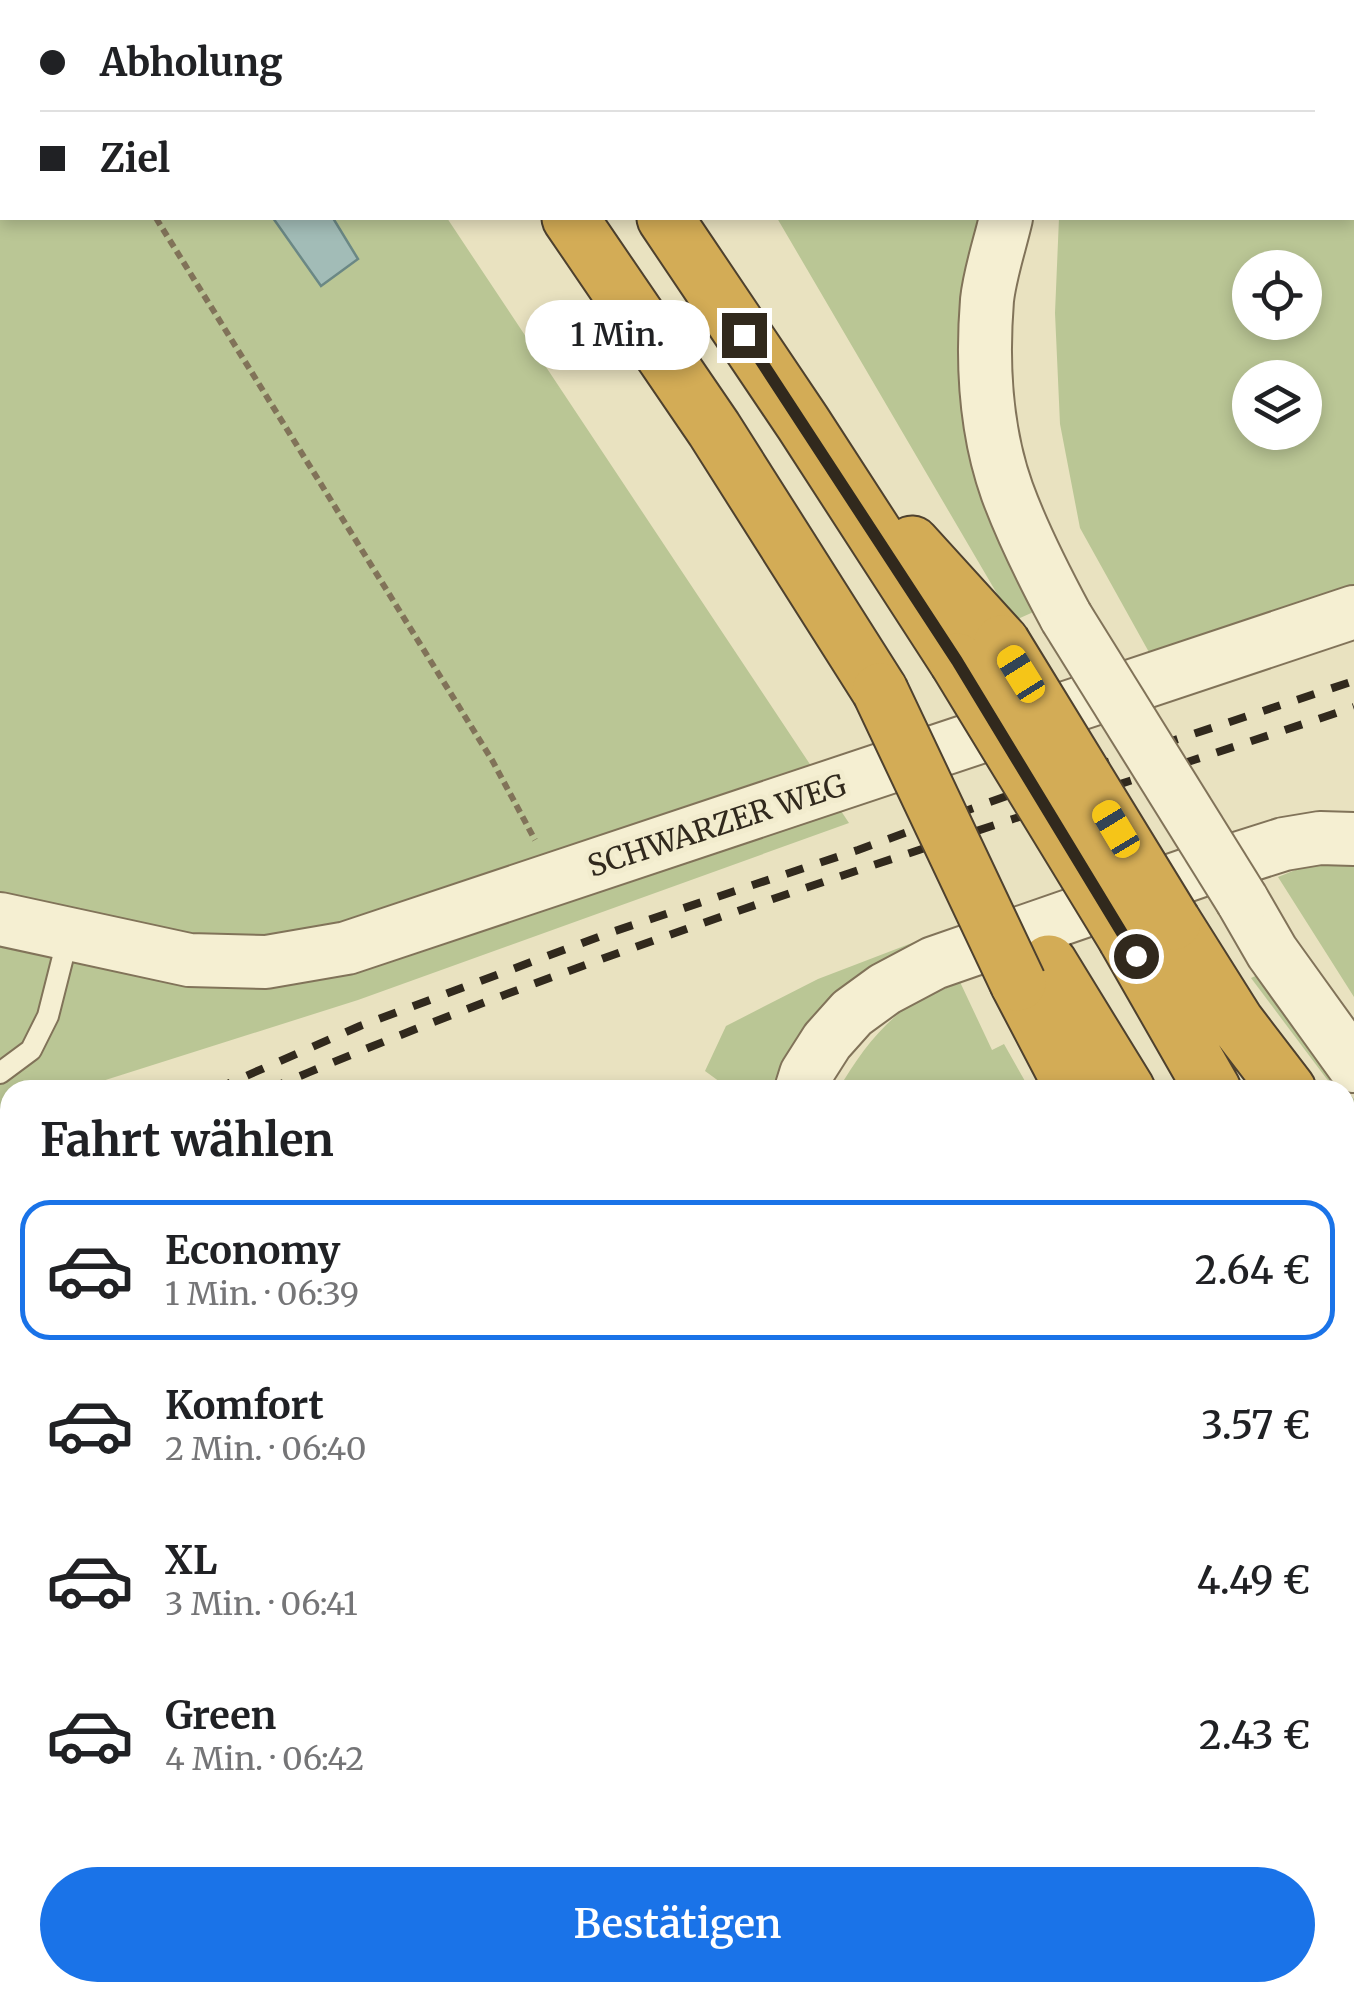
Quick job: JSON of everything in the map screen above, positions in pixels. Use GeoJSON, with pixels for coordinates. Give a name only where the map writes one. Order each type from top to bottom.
{"type":"FeatureCollection","features":[{"type":"Feature","properties":{"kind":"highway"},"geometry":{"type":"LineString","coordinates":[[571,220],[714,428],[880,691],[1033,973],[1070,1080]]}},
{"type":"Feature","properties":{"kind":"highway"},"geometry":{"type":"LineString","coordinates":[[666,220],[803,422],[979,652],[1149,930],[1209,1080]]}},
{"type":"Feature","properties":{"kind":"highway"},"geometry":{"type":"LineString","coordinates":[[1149,930],[1236,1022],[1280,1080]]}},
{"type":"Feature","properties":{"kind":"highway"},"geometry":{"type":"LineString","coordinates":[[1033,973],[1118,1080]]}},
{"type":"Feature","properties":{"kind":"street"},"geometry":{"type":"LineString","coordinates":[[1006,220],[988,298],[985,376],[996,454],[1007,491],[1066,617],[1282,965],[1354,1066]]}},
{"type":"Feature","properties":{"kind":"street","name":"SCHWARZER WEG"},"geometry":{"type":"LineString","coordinates":[[0,919],[189,960],[266,962],[348,948],[1354,612]]}},
{"type":"Feature","properties":{"kind":"street"},"geometry":{"type":"LineString","coordinates":[[804,1080],[828,1041],[852,1014],[885,989],[934,963],[1284,844],[1320,838],[1354,839]]}},
{"type":"Feature","properties":{"kind":"street","name":"SCHWARZER WEG"},"geometry":{"type":"LineString","coordinates":[[0,886],[68,935]]}},
{"type":"Feature","properties":{"kind":"lane"},"geometry":{"type":"LineString","coordinates":[[0,1073],[31,1050],[40,1033],[48,1016],[68,935]]}},
{"type":"Feature","properties":{"kind":"path"},"geometry":{"type":"LineString","coordinates":[[157,220],[492,760],[557,880]]}},
{"type":"Feature","properties":{"kind":"green space"},"geometry":{"type":"Polygon","coordinates":[[[0,220],[448,220],[849,823],[358,1000],[106,1080],[0,1080],[0,220]]]}},
{"type":"Feature","properties":{"kind":"green space"},"geometry":{"type":"Polygon","coordinates":[[[778,220],[993,220],[972,293],[1038,610],[1013,621],[778,220]]]}},
{"type":"Feature","properties":{"kind":"green space"},"geometry":{"type":"Polygon","coordinates":[[[1059,220],[1354,220],[1354,588],[1150,654],[1080,528],[1060,424],[1055,313],[1059,220]]]}},
{"type":"Feature","properties":{"kind":"green space"},"geometry":{"type":"Polygon","coordinates":[[[1320,860],[1354,862],[1354,997],[1278,877],[1320,860]]]}},
{"type":"Feature","properties":{"kind":"green space"},"geometry":{"type":"Polygon","coordinates":[[[925,938],[928,941],[791,1080],[717,1080],[705,1071],[726,1026],[818,979],[925,938]]]}},
{"type":"Feature","properties":{"kind":"green space"},"geometry":{"type":"Polygon","coordinates":[[[1262,973],[1337,1080],[1326,1078],[1251,978],[1262,973]]]}},
{"type":"Feature","properties":{"kind":"green space"},"geometry":{"type":"Polygon","coordinates":[[[960,982],[992,1050],[1004,1044],[1024,1080],[845,1080],[882,1029],[916,1001],[960,982]]]}},
{"type":"Feature","properties":{"kind":"water"},"geometry":{"type":"Polygon","coordinates":[[[274,220],[334,220],[358,259],[321,286],[274,220]]]}},
{"type":"Feature","properties":{"kind":"railway"},"geometry":{"type":"LineString","coordinates":[[237,1080],[360,1026],[609,933],[1354,681]]}},
{"type":"Feature","properties":{"kind":"railway"},"geometry":{"type":"LineString","coordinates":[[291,1080],[400,1035],[670,935],[1354,707]]}},
{"type":"Feature","properties":{"kind":"route"},"geometry":{"type":"LineString","coordinates":[[744,335],[957,661],[1136,956]]}}]}
